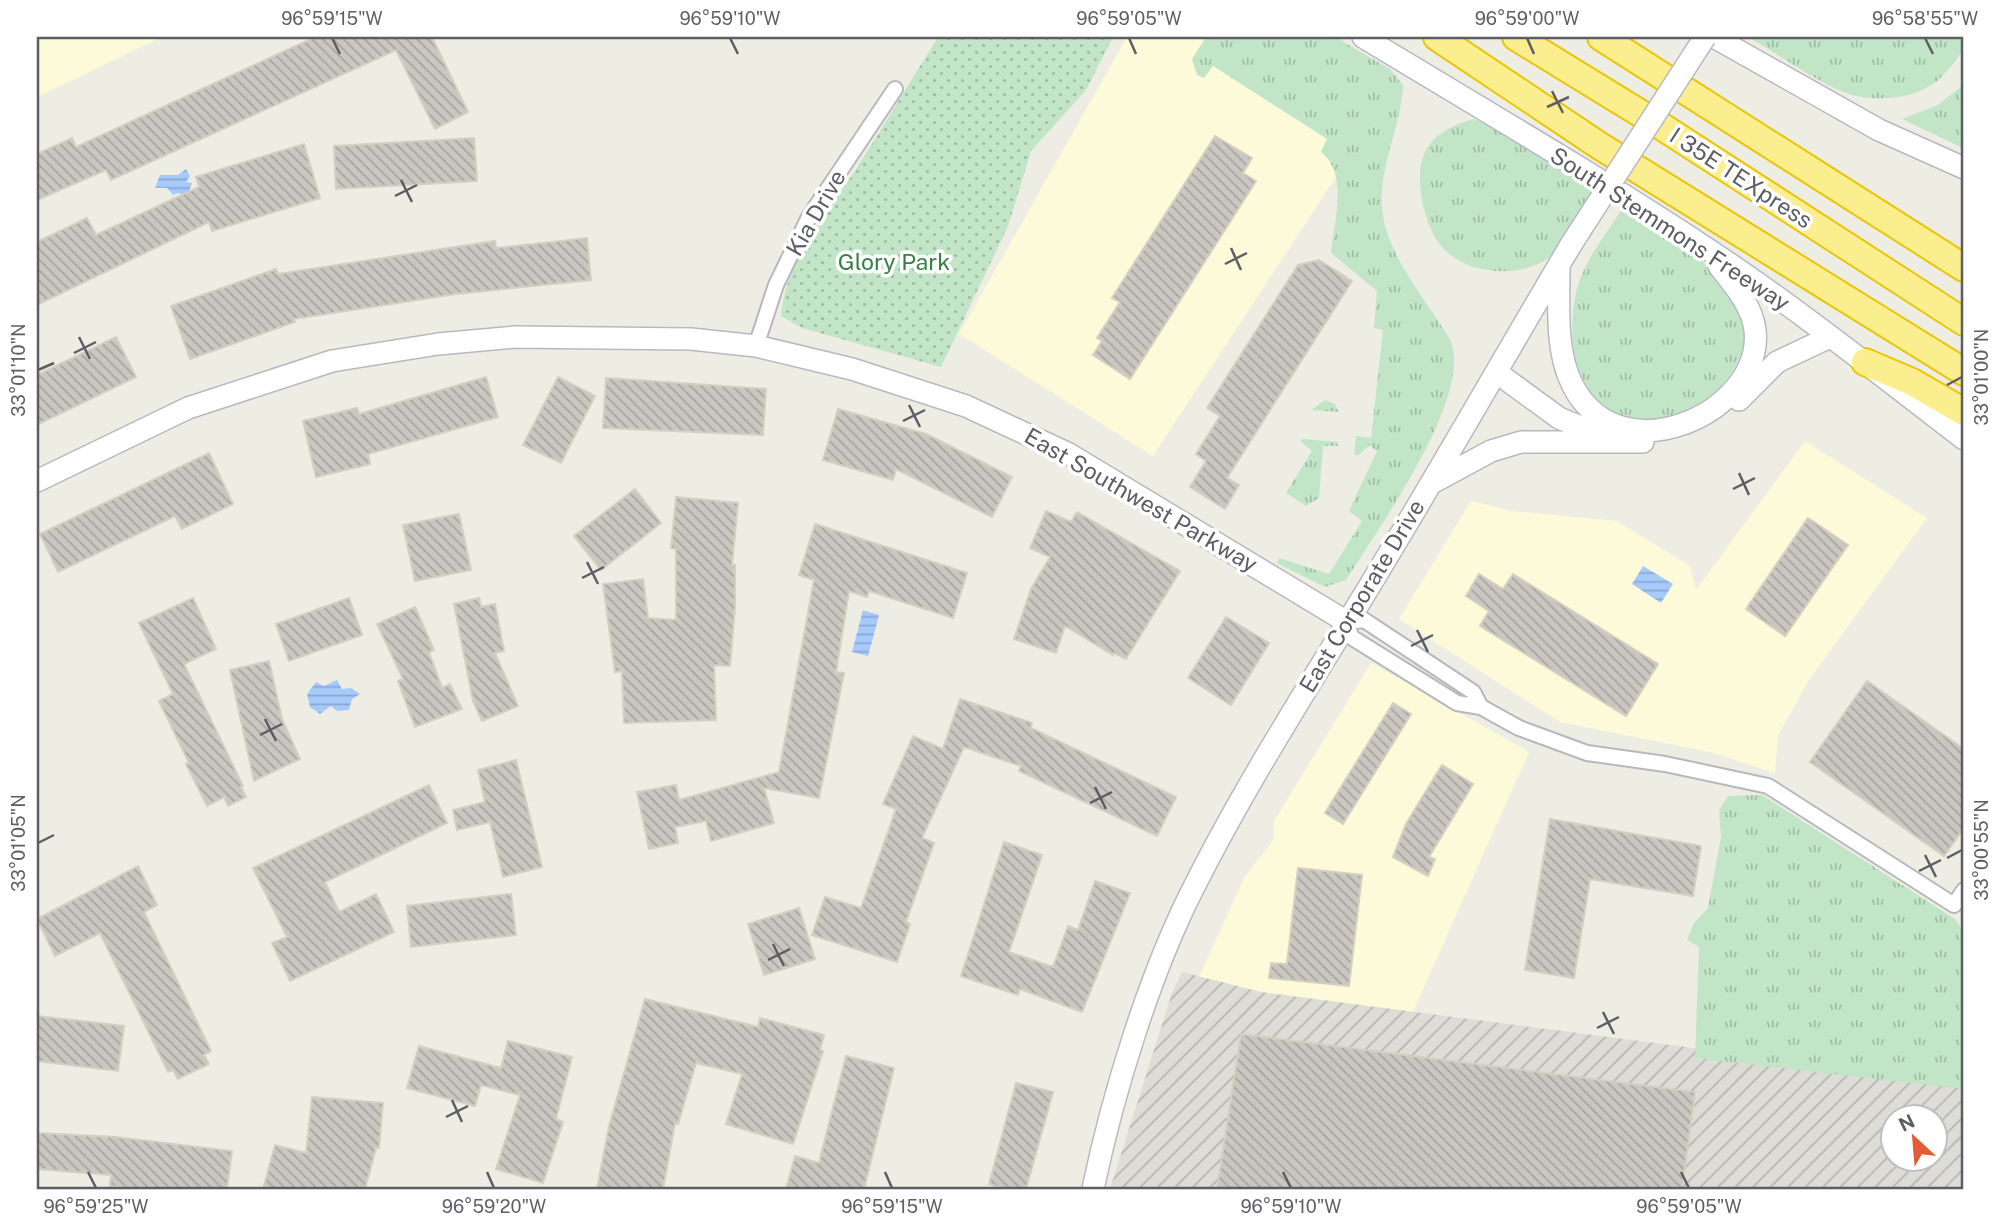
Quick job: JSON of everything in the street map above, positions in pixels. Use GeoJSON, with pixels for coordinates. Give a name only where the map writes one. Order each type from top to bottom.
{"type":"FeatureCollection","features":[{"type":"Feature","properties":{"kind":"highway","name":"South Stemmons Freeway"},"geometry":{"type":"LineString","coordinates":[[1437,37],[1600,146],[1964,372]]}},
{"type":"Feature","properties":{"kind":"highway","name":"I 35E TEXpress"},"geometry":{"type":"LineString","coordinates":[[1516,37],[1661,126],[1964,322]]}},
{"type":"Feature","properties":{"kind":"highway"},"geometry":{"type":"LineString","coordinates":[[1601,37],[1964,268]]}},
{"type":"Feature","properties":{"kind":"highway"},"geometry":{"type":"LineString","coordinates":[[1865,362],[1912,382],[1964,412]]}},
{"type":"Feature","properties":{"kind":"main road","name":"South Stemmons Freeway"},"geometry":{"type":"LineString","coordinates":[[1363,37],[1488,110],[1705,247],[1865,362],[1964,439]]}},
{"type":"Feature","properties":{"kind":"main road","name":"East Corporate Drive"},"geometry":{"type":"LineString","coordinates":[[1093,1189],[1110,1115],[1159,968],[1194,887],[1272,744],[1430,484],[1559,264],[1705,37]]}},
{"type":"Feature","properties":{"kind":"main road"},"geometry":{"type":"LineString","coordinates":[[1714,37],[1879,130],[1964,168]]}},
{"type":"Feature","properties":{"kind":"main road"},"geometry":{"type":"LineString","coordinates":[[1559,264],[1562,348],[1576,390],[1600,418],[1620,428],[1643,432],[1666,430],[1705,414],[1725,398],[1744,375],[1755,345],[1755,330],[1747,306],[1705,247]]}},
{"type":"Feature","properties":{"kind":"main road","name":"East Southwest Parkway"},"geometry":{"type":"LineString","coordinates":[[37,481],[188,408],[332,361],[438,344],[515,337],[691,339],[756,346],[852,369],[966,406],[1057,449],[1211,537],[1347,622]]}},
{"type":"Feature","properties":{"kind":"main road"},"geometry":{"type":"LineString","coordinates":[[1430,484],[1507,445],[1660,441],[1693,434],[1730,410],[1777,362],[1830,337]]}},
{"type":"Feature","properties":{"kind":"main road"},"geometry":{"type":"LineString","coordinates":[[1496,372],[1559,418],[1616,441]]}},
{"type":"Feature","properties":{"kind":"street","name":"Kia Drive"},"geometry":{"type":"LineString","coordinates":[[756,346],[776,285],[809,217],[895,89]]}},
{"type":"Feature","properties":{"kind":"street"},"geometry":{"type":"LineString","coordinates":[[1481,707],[1473,692],[1364,620],[1347,622],[1350,637],[1457,703],[1481,707],[1519,728],[1587,753],[1665,764],[1768,786],[1954,905],[1964,890]]}},
{"type":"Feature","properties":{"kind":"shaded area"},"geometry":{"type":"Polygon","coordinates":[[[37,37],[162,37],[37,97],[37,37]]]}},
{"type":"Feature","properties":{"kind":"shaded area"},"geometry":{"type":"Polygon","coordinates":[[[1127,37],[1217,37],[1370,125],[1153,456],[959,334],[1127,37]]]}},
{"type":"Feature","properties":{"kind":"shaded area"},"geometry":{"type":"Polygon","coordinates":[[[1805,441],[1927,518],[1809,680],[1778,735],[1775,773],[1710,752],[1560,722],[1399,619],[1471,501],[1512,511],[1617,521],[1690,566],[1696,590],[1805,441]]]}},
{"type":"Feature","properties":{"kind":"shaded area"},"geometry":{"type":"Polygon","coordinates":[[[1371,663],[1529,752],[1413,1012],[1261,992],[1199,977],[1244,878],[1274,839],[1274,821],[1371,663]]]}},
{"type":"Feature","properties":{"kind":"shaded area"},"geometry":{"type":"Polygon","coordinates":[[[1182,972],[1261,992],[1964,1083],[1964,1189],[1110,1189],[1172,993],[1182,972]]]}},
{"type":"Feature","properties":{"kind":"green space","name":"Glory Park"},"geometry":{"type":"Polygon","coordinates":[[[938,37],[1113,37],[1086,90],[1031,151],[1008,226],[941,367],[802,328],[781,316],[791,275],[809,238],[938,37]]]}},
{"type":"Feature","properties":{"kind":"green space"},"geometry":{"type":"Polygon","coordinates":[[[1206,37],[1335,37],[1390,69],[1403,85],[1382,186],[1384,221],[1399,260],[1450,339],[1454,366],[1448,396],[1418,464],[1346,580],[1325,587],[1277,563],[1279,558],[1329,574],[1362,521],[1349,511],[1377,451],[1369,445],[1358,456],[1354,454],[1356,436],[1371,438],[1383,330],[1374,328],[1377,291],[1331,253],[1338,199],[1335,173],[1330,161],[1321,152],[1327,139],[1213,66],[1204,78],[1197,75],[1192,59],[1206,37]]]}},
{"type":"Feature","properties":{"kind":"green space"},"geometry":{"type":"Polygon","coordinates":[[[1748,37],[1964,37],[1963,48],[1953,65],[1927,88],[1905,96],[1868,98],[1831,86],[1748,37]]]}},
{"type":"Feature","properties":{"kind":"green space"},"geometry":{"type":"Polygon","coordinates":[[[1964,84],[1963,148],[1902,119],[1938,105],[1964,84]]]}},
{"type":"Feature","properties":{"kind":"green space"},"geometry":{"type":"Polygon","coordinates":[[[1474,119],[1502,132],[1594,190],[1564,244],[1550,257],[1537,264],[1507,271],[1475,267],[1461,262],[1438,242],[1428,222],[1420,184],[1422,160],[1426,150],[1441,134],[1474,119]]]}},
{"type":"Feature","properties":{"kind":"green space"},"geometry":{"type":"Polygon","coordinates":[[[1622,209],[1681,245],[1709,266],[1733,291],[1743,310],[1746,331],[1742,351],[1733,370],[1720,388],[1703,404],[1686,416],[1667,424],[1614,418],[1585,382],[1575,354],[1572,324],[1579,282],[1595,249],[1622,209]]]}},
{"type":"Feature","properties":{"kind":"green space"},"geometry":{"type":"Polygon","coordinates":[[[1325,400],[1335,404],[1339,412],[1311,410],[1325,400]]]}},
{"type":"Feature","properties":{"kind":"green space"},"geometry":{"type":"Polygon","coordinates":[[[1300,441],[1338,442],[1338,446],[1323,446],[1319,498],[1306,506],[1286,493],[1312,451],[1300,441]]]}},
{"type":"Feature","properties":{"kind":"green space"},"geometry":{"type":"Polygon","coordinates":[[[1762,795],[1955,919],[1964,932],[1964,1089],[1695,1058],[1699,947],[1687,940],[1694,923],[1708,908],[1721,837],[1719,810],[1728,796],[1762,795]]]}},
{"type":"Feature","properties":{"kind":"water"},"geometry":{"type":"Polygon","coordinates":[[[186,169],[190,176],[186,182],[192,183],[187,197],[178,193],[173,195],[167,188],[155,188],[160,175],[178,175],[186,169]]]}},
{"type":"Feature","properties":{"kind":"water"},"geometry":{"type":"Polygon","coordinates":[[[1643,566],[1673,584],[1661,603],[1632,584],[1643,566]]]}},
{"type":"Feature","properties":{"kind":"water"},"geometry":{"type":"Polygon","coordinates":[[[863,610],[879,615],[868,656],[852,652],[863,610]]]}},
{"type":"Feature","properties":{"kind":"water"},"geometry":{"type":"Polygon","coordinates":[[[337,680],[342,689],[351,688],[360,694],[352,699],[349,710],[337,711],[331,706],[320,714],[310,707],[307,694],[316,682],[324,686],[337,680]]]}},
{"type":"Feature","properties":{"kind":"building"},"geometry":{"type":"Polygon","coordinates":[[[315,37],[432,37],[468,112],[435,129],[396,50],[111,180],[106,170],[37,200],[37,154],[72,138],[76,147],[315,37]]]}},
{"type":"Feature","properties":{"kind":"building"},"geometry":{"type":"Polygon","coordinates":[[[1215,136],[1252,158],[1243,173],[1256,181],[1130,379],[1093,355],[1102,341],[1097,338],[1120,302],[1112,298],[1215,136]]]}},
{"type":"Feature","properties":{"kind":"building"},"geometry":{"type":"Polygon","coordinates":[[[474,138],[477,181],[336,189],[334,146],[474,138]]]}},
{"type":"Feature","properties":{"kind":"building"},"geometry":{"type":"Polygon","coordinates":[[[304,144],[320,198],[212,231],[209,222],[37,305],[37,242],[87,218],[96,235],[199,187],[196,177],[304,144]]]}},
{"type":"Feature","properties":{"kind":"building"},"geometry":{"type":"Polygon","coordinates":[[[587,238],[591,280],[456,294],[294,319],[295,322],[190,359],[171,306],[276,269],[278,274],[495,241],[496,248],[587,238]]]}},
{"type":"Feature","properties":{"kind":"building"},"geometry":{"type":"Polygon","coordinates":[[[1319,260],[1352,281],[1227,478],[1239,485],[1225,509],[1190,487],[1206,461],[1196,454],[1220,416],[1207,408],[1298,265],[1319,260]]]}},
{"type":"Feature","properties":{"kind":"building"},"geometry":{"type":"Polygon","coordinates":[[[116,337],[136,377],[37,425],[37,375],[116,337]]]}},
{"type":"Feature","properties":{"kind":"building"},"geometry":{"type":"Polygon","coordinates":[[[486,377],[498,417],[368,454],[370,464],[316,477],[303,421],[357,408],[359,414],[486,377]]]}},
{"type":"Feature","properties":{"kind":"building"},"geometry":{"type":"Polygon","coordinates":[[[558,377],[595,396],[561,463],[523,445],[558,377]]]}},
{"type":"Feature","properties":{"kind":"building"},"geometry":{"type":"Polygon","coordinates":[[[606,378],[766,389],[763,435],[603,428],[606,378]]]}},
{"type":"Feature","properties":{"kind":"building"},"geometry":{"type":"Polygon","coordinates":[[[838,409],[926,434],[1012,477],[992,517],[896,469],[893,480],[823,460],[838,409]]]}},
{"type":"Feature","properties":{"kind":"building"},"geometry":{"type":"Polygon","coordinates":[[[209,453],[233,504],[182,529],[175,516],[58,572],[40,534],[209,453]]]}},
{"type":"Feature","properties":{"kind":"building"},"geometry":{"type":"Polygon","coordinates":[[[635,489],[661,523],[601,570],[574,536],[635,489]]]}},
{"type":"Feature","properties":{"kind":"building"},"geometry":{"type":"Polygon","coordinates":[[[676,497],[738,503],[732,565],[735,565],[735,607],[730,666],[714,665],[716,720],[624,723],[622,671],[615,672],[603,584],[643,579],[648,618],[676,620],[676,549],[671,548],[676,497]]]}},
{"type":"Feature","properties":{"kind":"building"},"geometry":{"type":"Polygon","coordinates":[[[1046,511],[1071,522],[1077,512],[1180,571],[1126,659],[1114,653],[1113,655],[1065,626],[1056,653],[1014,639],[1031,589],[1050,557],[1030,548],[1046,511]]]}},
{"type":"Feature","properties":{"kind":"building"},"geometry":{"type":"Polygon","coordinates":[[[459,514],[471,570],[415,581],[403,525],[459,514]]]}},
{"type":"Feature","properties":{"kind":"building"},"geometry":{"type":"Polygon","coordinates":[[[1808,518],[1848,545],[1785,636],[1746,609],[1808,518]]]}},
{"type":"Feature","properties":{"kind":"building"},"geometry":{"type":"Polygon","coordinates":[[[815,524],[967,573],[953,618],[869,591],[867,597],[849,591],[836,672],[844,673],[819,798],[764,788],[774,823],[711,841],[706,821],[675,827],[678,843],[649,849],[637,792],[676,785],[679,800],[779,772],[814,580],[799,575],[815,524]]]}},
{"type":"Feature","properties":{"kind":"building"},"geometry":{"type":"Polygon","coordinates":[[[1479,574],[1503,589],[1513,574],[1658,664],[1626,716],[1480,626],[1489,611],[1466,596],[1479,574]]]}},
{"type":"Feature","properties":{"kind":"building"},"geometry":{"type":"Polygon","coordinates":[[[193,598],[216,649],[184,664],[243,786],[241,787],[246,797],[228,806],[224,797],[207,806],[186,764],[189,763],[159,701],[173,694],[139,623],[193,598]]]}},
{"type":"Feature","properties":{"kind":"building"},"geometry":{"type":"Polygon","coordinates":[[[349,598],[362,635],[289,661],[276,624],[349,598]]]}},
{"type":"Feature","properties":{"kind":"building"},"geometry":{"type":"Polygon","coordinates":[[[479,598],[481,607],[495,604],[504,651],[495,653],[518,706],[482,721],[473,701],[454,604],[479,598]]]}},
{"type":"Feature","properties":{"kind":"building"},"geometry":{"type":"Polygon","coordinates":[[[415,607],[434,650],[429,652],[442,688],[450,684],[462,709],[415,727],[398,681],[403,679],[377,624],[415,607]]]}},
{"type":"Feature","properties":{"kind":"building"},"geometry":{"type":"Polygon","coordinates":[[[1226,617],[1269,643],[1231,705],[1188,678],[1226,617]]]}},
{"type":"Feature","properties":{"kind":"building"},"geometry":{"type":"Polygon","coordinates":[[[269,661],[282,719],[300,759],[254,781],[230,670],[269,661]]]}},
{"type":"Feature","properties":{"kind":"building"},"geometry":{"type":"Polygon","coordinates":[[[1867,681],[1964,749],[1964,828],[1944,856],[1810,762],[1867,681]]]}},
{"type":"Feature","properties":{"kind":"building"},"geometry":{"type":"Polygon","coordinates":[[[960,699],[1032,723],[1031,728],[1176,797],[1157,836],[1019,771],[1021,766],[964,747],[922,838],[934,843],[906,922],[910,924],[897,962],[812,935],[825,897],[861,908],[896,809],[883,804],[913,736],[943,749],[960,699]]]}},
{"type":"Feature","properties":{"kind":"building"},"geometry":{"type":"Polygon","coordinates":[[[1393,703],[1411,714],[1343,824],[1325,813],[1393,703]]]}},
{"type":"Feature","properties":{"kind":"building"},"geometry":{"type":"Polygon","coordinates":[[[516,760],[542,867],[503,877],[490,822],[457,830],[453,810],[485,802],[478,770],[516,760]]]}},
{"type":"Feature","properties":{"kind":"building"},"geometry":{"type":"Polygon","coordinates":[[[1442,765],[1473,784],[1429,857],[1435,859],[1428,876],[1393,857],[1406,824],[1442,765]]]}},
{"type":"Feature","properties":{"kind":"building"},"geometry":{"type":"Polygon","coordinates":[[[429,785],[447,823],[325,882],[339,912],[376,894],[394,932],[290,981],[272,943],[287,937],[253,868],[429,785]]]}},
{"type":"Feature","properties":{"kind":"building"},"geometry":{"type":"Polygon","coordinates":[[[1550,819],[1701,846],[1693,896],[1590,879],[1574,978],[1525,970],[1550,819]]]}},
{"type":"Feature","properties":{"kind":"building"},"geometry":{"type":"Polygon","coordinates":[[[1004,842],[1042,855],[1009,952],[1053,967],[1068,926],[1078,930],[1095,881],[1130,893],[1082,1012],[1020,989],[1018,995],[961,976],[1004,842]]]}},
{"type":"Feature","properties":{"kind":"building"},"geometry":{"type":"Polygon","coordinates":[[[138,866],[157,905],[144,912],[211,1051],[204,1055],[209,1064],[178,1079],[173,1070],[168,1072],[100,933],[55,956],[37,919],[138,866]]]}},
{"type":"Feature","properties":{"kind":"building"},"geometry":{"type":"Polygon","coordinates":[[[1298,868],[1362,875],[1349,986],[1269,978],[1271,963],[1287,964],[1298,868]]]}},
{"type":"Feature","properties":{"kind":"building"},"geometry":{"type":"Polygon","coordinates":[[[511,894],[516,935],[411,947],[407,906],[511,894]]]}},
{"type":"Feature","properties":{"kind":"building"},"geometry":{"type":"Polygon","coordinates":[[[799,908],[815,959],[764,975],[748,924],[799,908]]]}},
{"type":"Feature","properties":{"kind":"building"},"geometry":{"type":"Polygon","coordinates":[[[645,999],[758,1027],[760,1018],[824,1035],[820,1050],[823,1051],[793,1144],[726,1124],[742,1074],[696,1063],[678,1124],[675,1123],[663,1189],[597,1189],[609,1126],[645,999]]]}},
{"type":"Feature","properties":{"kind":"building"},"geometry":{"type":"Polygon","coordinates":[[[37,1016],[124,1026],[118,1071],[37,1061],[37,1016]]]}},
{"type":"Feature","properties":{"kind":"building"},"geometry":{"type":"Polygon","coordinates":[[[1241,1034],[1695,1092],[1682,1189],[1217,1189],[1241,1034]]]}},
{"type":"Feature","properties":{"kind":"building"},"geometry":{"type":"Polygon","coordinates":[[[508,1041],[572,1057],[556,1119],[563,1122],[543,1183],[496,1169],[520,1095],[481,1085],[475,1106],[407,1088],[419,1046],[501,1068],[508,1041]]]}},
{"type":"Feature","properties":{"kind":"building"},"geometry":{"type":"Polygon","coordinates":[[[846,1056],[894,1068],[864,1189],[786,1189],[795,1156],[819,1163],[846,1056]]]}},
{"type":"Feature","properties":{"kind":"building"},"geometry":{"type":"Polygon","coordinates":[[[1016,1083],[1053,1092],[1026,1189],[1005,1189],[989,1184],[1016,1083]]]}},
{"type":"Feature","properties":{"kind":"building"},"geometry":{"type":"Polygon","coordinates":[[[312,1097],[383,1103],[379,1148],[376,1148],[365,1189],[263,1189],[275,1145],[306,1153],[312,1097]]]}},
{"type":"Feature","properties":{"kind":"building"},"geometry":{"type":"Polygon","coordinates":[[[37,1133],[116,1137],[232,1151],[227,1189],[139,1189],[110,1186],[111,1175],[37,1169],[37,1133]]]}}]}
